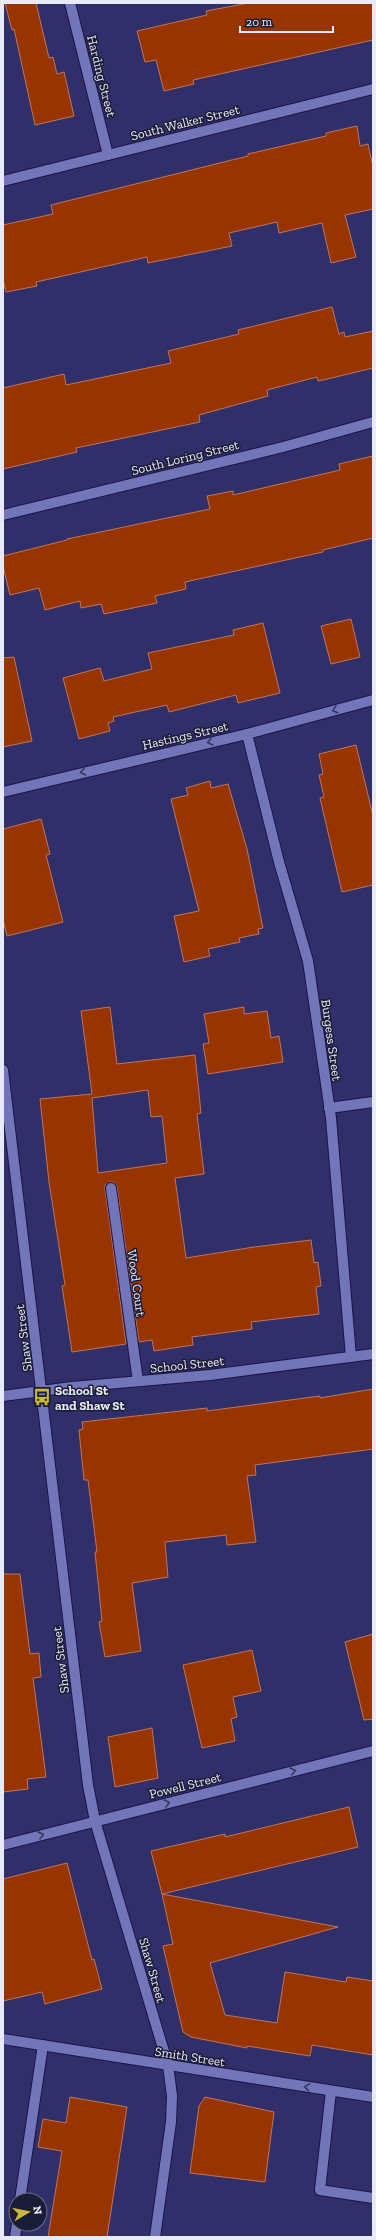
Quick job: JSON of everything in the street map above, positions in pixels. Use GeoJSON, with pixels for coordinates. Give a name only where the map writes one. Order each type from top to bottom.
{"type":"FeatureCollection","features":[{"type":"Feature","properties":{"kind":"street","name":"Harding Street"},"geometry":{"type":"LineString","coordinates":[[70,3],[108,155]]}},
{"type":"Feature","properties":{"kind":"street","name":"South Walker Street"},"geometry":{"type":"LineString","coordinates":[[3,181],[373,89]]}},
{"type":"Feature","properties":{"kind":"street","name":"South Loring Street"},"geometry":{"type":"LineString","coordinates":[[3,515],[283,447],[373,422]]}},
{"type":"Feature","properties":{"kind":"street","name":"Hastings Street"},"geometry":{"type":"LineString","coordinates":[[3,792],[247,734],[373,700]]}},
{"type":"Feature","properties":{"kind":"street","name":"Burgess Street"},"geometry":{"type":"LineString","coordinates":[[247,734],[279,862],[308,961],[329,1108],[351,1357]]}},
{"type":"Feature","properties":{"kind":"street","name":"Shaw Street"},"geometry":{"type":"LineString","coordinates":[[3,1070],[88,1785],[95,1821],[168,2065],[172,2096],[171,2122],[155,2237]]}},
{"type":"Feature","properties":{"kind":"street"},"geometry":{"type":"LineString","coordinates":[[329,1108],[373,1102]]}},
{"type":"Feature","properties":{"kind":"street","name":"Wood Court"},"geometry":{"type":"LineString","coordinates":[[111,1188],[138,1381]]}},
{"type":"Feature","properties":{"kind":"street","name":"School Street"},"geometry":{"type":"LineString","coordinates":[[3,1396],[42,1390],[210,1375],[373,1354]]}},
{"type":"Feature","properties":{"kind":"street","name":"Powell Street"},"geometry":{"type":"LineString","coordinates":[[3,1845],[373,1751]]}},
{"type":"Feature","properties":{"kind":"street","name":"Smith Street"},"geometry":{"type":"LineString","coordinates":[[3,2039],[373,2097]]}},
{"type":"Feature","properties":{"kind":"street"},"geometry":{"type":"LineString","coordinates":[[21,2192],[43,2045]]}},
{"type":"Feature","properties":{"kind":"street"},"geometry":{"type":"LineString","coordinates":[[331,2091],[320,2190],[373,2198]]}},
{"type":"Feature","properties":{"kind":"building"},"geometry":{"type":"Polygon","coordinates":[[[5,3],[36,3],[49,58],[53,57],[57,74],[64,72],[74,116],[35,125],[14,29],[12,30],[5,3]]]}},
{"type":"Feature","properties":{"kind":"building"},"geometry":{"type":"Polygon","coordinates":[[[249,3],[373,3],[373,40],[193,80],[194,84],[164,91],[156,60],[145,62],[137,31],[207,15],[206,11],[249,3]]]}},
{"type":"Feature","properties":{"kind":"building"},"geometry":{"type":"Polygon","coordinates":[[[357,126],[360,146],[368,144],[373,167],[373,209],[345,215],[356,257],[331,263],[322,223],[279,233],[277,222],[229,233],[232,246],[148,263],[147,257],[36,282],[37,286],[6,292],[3,279],[3,225],[53,214],[51,205],[248,156],[248,154],[326,136],[326,133],[357,126]]]}},
{"type":"Feature","properties":{"kind":"building"},"geometry":{"type":"Polygon","coordinates":[[[332,307],[339,334],[344,332],[345,337],[373,331],[373,368],[318,381],[317,377],[267,390],[268,396],[199,415],[200,422],[76,448],[77,452],[3,469],[3,388],[64,374],[66,385],[171,363],[168,351],[239,334],[238,330],[332,307]]]}},
{"type":"Feature","properties":{"kind":"building"},"geometry":{"type":"Polygon","coordinates":[[[373,456],[373,538],[323,550],[323,552],[185,582],[186,589],[155,596],[157,603],[104,614],[101,604],[81,608],[80,601],[45,610],[39,588],[10,595],[3,566],[3,556],[67,539],[210,509],[207,496],[233,491],[233,495],[340,470],[339,464],[373,456]]]}},
{"type":"Feature","properties":{"kind":"building"},"geometry":{"type":"Polygon","coordinates":[[[351,619],[360,657],[331,664],[321,626],[351,619]]]}},
{"type":"Feature","properties":{"kind":"building"},"geometry":{"type":"Polygon","coordinates":[[[263,623],[280,693],[238,703],[236,695],[169,712],[167,705],[113,717],[114,721],[108,723],[110,731],[79,739],[63,678],[100,668],[104,681],[152,669],[148,653],[234,635],[233,630],[263,623]]]}},
{"type":"Feature","properties":{"kind":"building"},"geometry":{"type":"Polygon","coordinates":[[[14,657],[32,741],[3,747],[3,658],[14,657]]]}},
{"type":"Feature","properties":{"kind":"building"},"geometry":{"type":"Polygon","coordinates":[[[356,745],[373,816],[373,885],[342,892],[320,798],[324,797],[319,775],[323,774],[319,754],[356,745]]]}},
{"type":"Feature","properties":{"kind":"building"},"geometry":{"type":"Polygon","coordinates":[[[210,781],[211,788],[228,784],[247,849],[263,928],[258,929],[259,934],[239,938],[240,942],[208,949],[210,956],[184,962],[174,916],[199,911],[171,799],[188,795],[186,788],[210,781]]]}},
{"type":"Feature","properties":{"kind":"building"},"geometry":{"type":"Polygon","coordinates":[[[41,819],[50,854],[46,855],[63,922],[7,936],[3,919],[3,829],[41,819]]]}},
{"type":"Feature","properties":{"kind":"building"},"geometry":{"type":"Polygon","coordinates":[[[110,1007],[117,1064],[195,1055],[201,1113],[197,1114],[204,1174],[175,1178],[186,1258],[311,1240],[314,1263],[318,1262],[321,1286],[316,1287],[319,1314],[251,1322],[252,1329],[192,1337],[193,1345],[154,1351],[152,1340],[139,1342],[117,1187],[114,1182],[110,1182],[105,1185],[105,1189],[126,1344],[72,1352],[62,1286],[65,1285],[49,1182],[40,1099],[92,1094],[81,1011],[110,1007]],[[148,1090],[92,1098],[98,1173],[167,1163],[162,1116],[151,1117],[148,1090]]]}},
{"type":"Feature","properties":{"kind":"building"},"geometry":{"type":"Polygon","coordinates":[[[244,1007],[244,1014],[267,1011],[271,1038],[279,1036],[283,1062],[208,1074],[203,1044],[209,1043],[204,1014],[244,1007]]]}},
{"type":"Feature","properties":{"kind":"building"},"geometry":{"type":"Polygon","coordinates":[[[373,1389],[373,1449],[255,1465],[256,1475],[247,1476],[256,1542],[227,1545],[226,1535],[165,1542],[168,1577],[132,1583],[141,1651],[105,1657],[99,1622],[102,1621],[95,1552],[97,1552],[88,1480],[84,1480],[79,1430],[83,1429],[82,1422],[207,1408],[207,1411],[320,1396],[320,1398],[373,1389]]]}},
{"type":"Feature","properties":{"kind":"building"},"geometry":{"type":"Polygon","coordinates":[[[3,1574],[20,1574],[30,1654],[39,1653],[41,1677],[33,1678],[46,1777],[27,1779],[28,1789],[3,1792],[3,1574]]]}},
{"type":"Feature","properties":{"kind":"building"},"geometry":{"type":"Polygon","coordinates":[[[373,1634],[373,1719],[364,1720],[345,1642],[373,1634]]]}},
{"type":"Feature","properties":{"kind":"building"},"geometry":{"type":"Polygon","coordinates":[[[252,1650],[261,1691],[233,1697],[237,1717],[231,1719],[235,1741],[202,1748],[183,1665],[252,1650]]]}},
{"type":"Feature","properties":{"kind":"building"},"geometry":{"type":"Polygon","coordinates":[[[152,1728],[158,1778],[115,1787],[108,1737],[152,1728]]]}},
{"type":"Feature","properties":{"kind":"building"},"geometry":{"type":"Polygon","coordinates":[[[349,1807],[358,1847],[162,1894],[151,1851],[225,1834],[225,1837],[349,1807]]]}},
{"type":"Feature","properties":{"kind":"building"},"geometry":{"type":"Polygon","coordinates":[[[67,1863],[92,1960],[94,1959],[102,1989],[45,2004],[42,1992],[3,2001],[3,1879],[67,1863]]]}},
{"type":"Feature","properties":{"kind":"building"},"geometry":{"type":"Polygon","coordinates":[[[162,1894],[338,1927],[210,1963],[225,2015],[277,2023],[285,1972],[346,1982],[347,1977],[373,1981],[373,2055],[312,2045],[310,2056],[247,2046],[247,2048],[191,2037],[183,2032],[163,1946],[173,1944],[162,1894]]]}},
{"type":"Feature","properties":{"kind":"building"},"geometry":{"type":"Polygon","coordinates":[[[70,2097],[127,2107],[107,2237],[48,2237],[62,2151],[38,2147],[43,2119],[66,2123],[70,2097]]]}},
{"type":"Feature","properties":{"kind":"building"},"geometry":{"type":"Polygon","coordinates":[[[205,2097],[274,2112],[265,2182],[190,2173],[199,2106],[205,2097]]]}},
{"type":"Feature","properties":{"kind":"place","name":"School St and Shaw St"},"geometry":{"type":"Point","coordinates":[42,1397]}}]}
